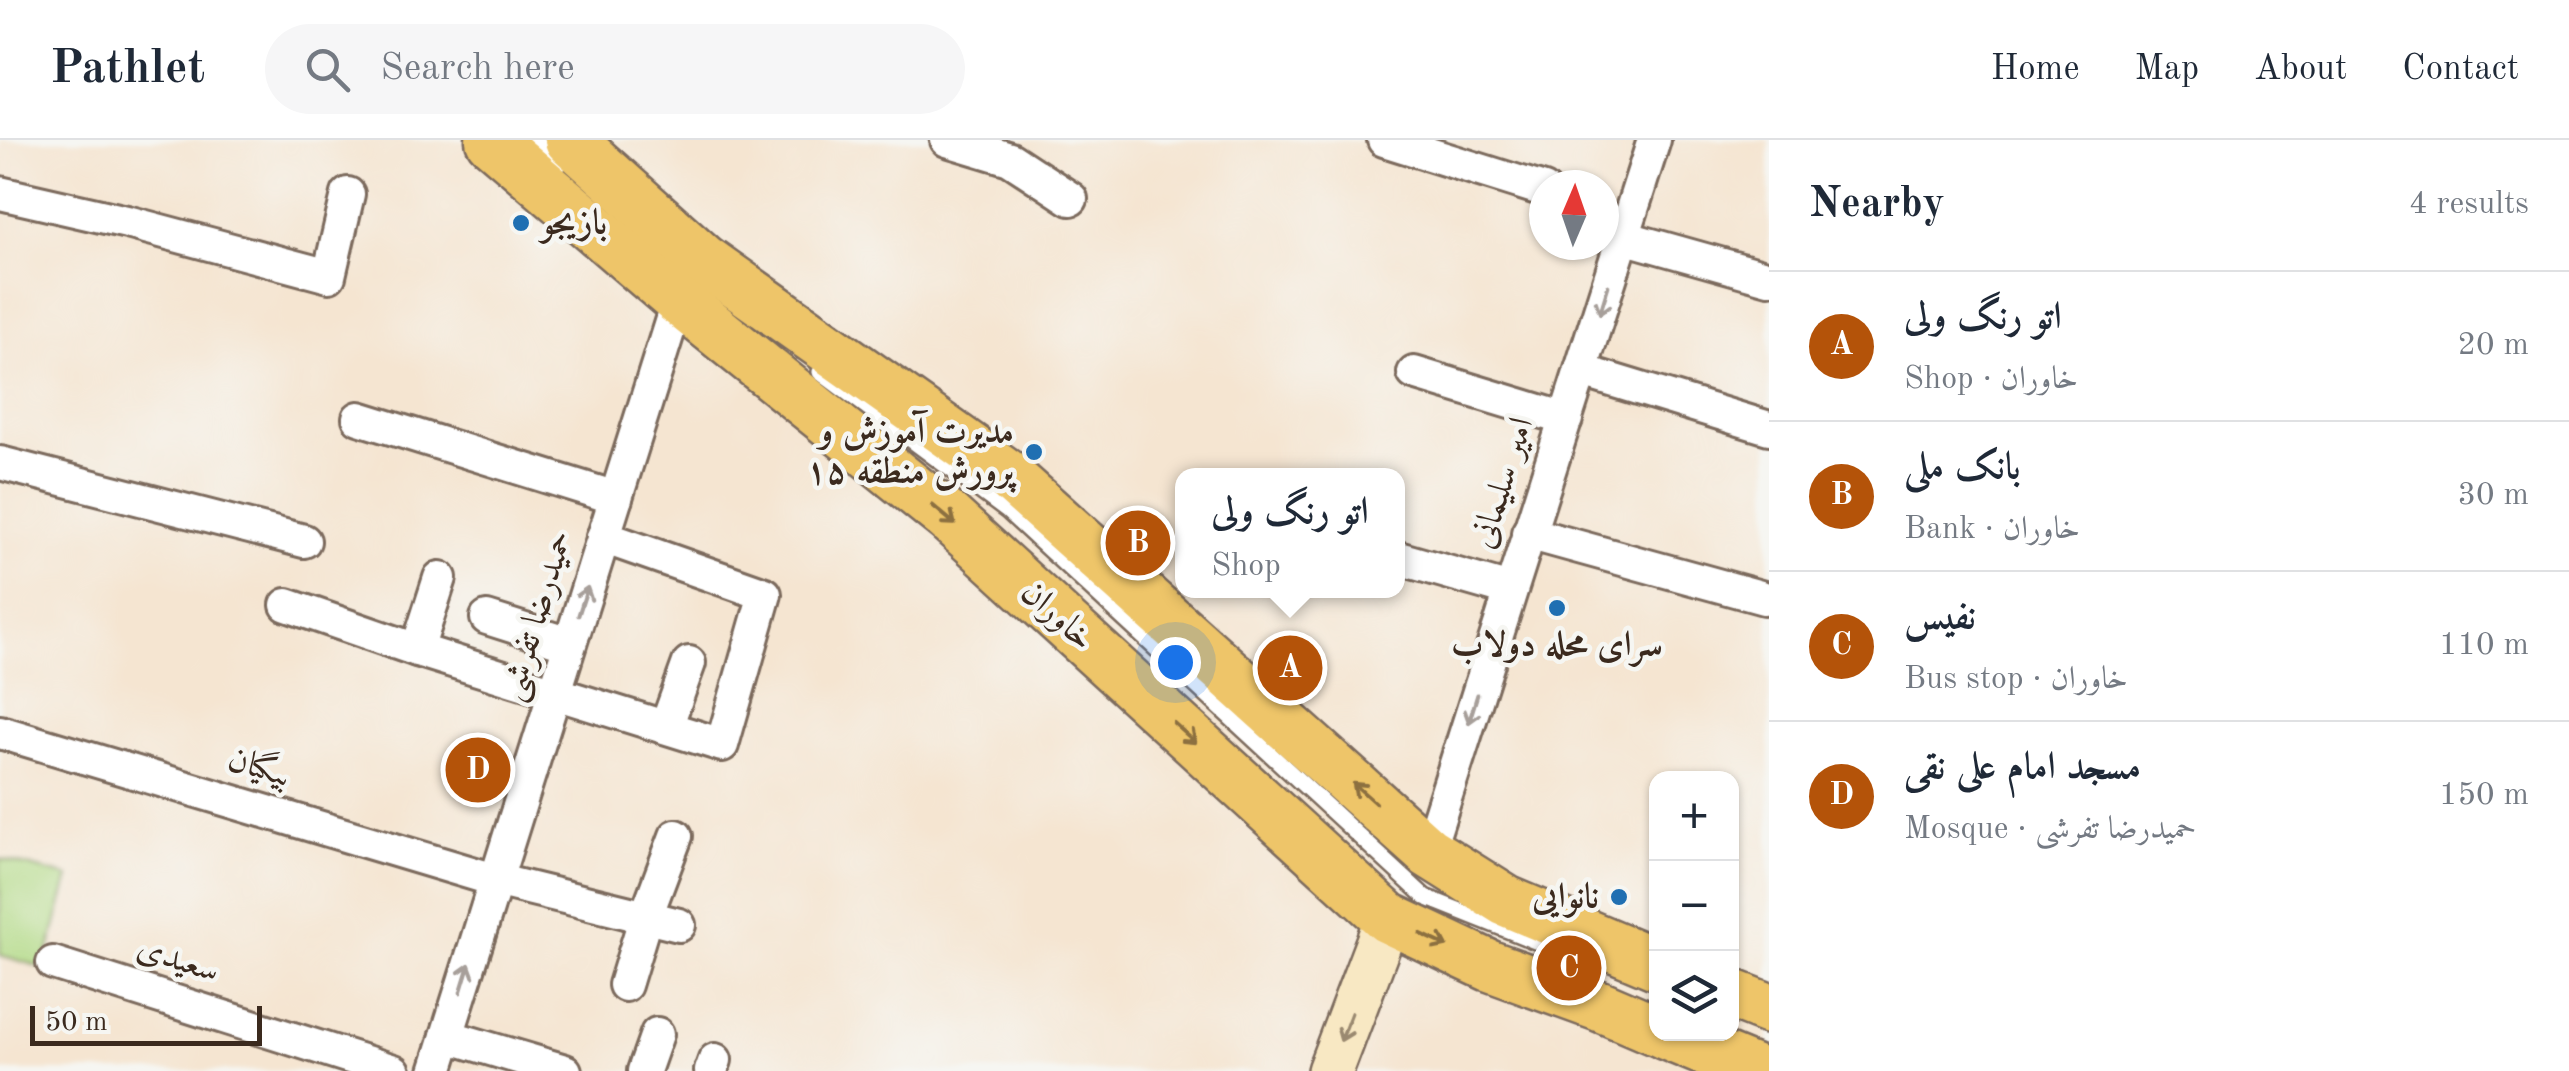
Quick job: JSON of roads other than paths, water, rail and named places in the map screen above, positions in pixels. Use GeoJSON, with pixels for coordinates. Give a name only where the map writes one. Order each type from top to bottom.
{"type":"FeatureCollection","features":[{"type":"Feature","properties":{"kind":"main road","name":"خاوران"},"geometry":{"type":"LineString","coordinates":[[491,140],[678,300],[948,517],[1388,918],[1490,966],[1649,1027]]}},
{"type":"Feature","properties":{"kind":"main road","name":"خاوران"},"geometry":{"type":"LineString","coordinates":[[580,152],[704,260],[1004,472],[1428,852],[1506,901],[1649,961]]}},
{"type":"Feature","properties":{"kind":"main road"},"geometry":{"type":"LineString","coordinates":[[1330,1071],[1388,918]]}},
{"type":"Feature","properties":{"kind":"main road"},"geometry":{"type":"LineString","coordinates":[[1739,997],[1769,1008]]}},
{"type":"Feature","properties":{"kind":"main road"},"geometry":{"type":"LineString","coordinates":[[1682,1041],[1755,1071]]}},
{"type":"Feature","properties":{"kind":"street"},"geometry":{"type":"LineString","coordinates":[[948,140],[1013,149],[1071,200]]}},
{"type":"Feature","properties":{"kind":"street"},"geometry":{"type":"LineString","coordinates":[[1384,140],[1529,185]]}},
{"type":"Feature","properties":{"kind":"street","name":"امیر سلیمانی"},"geometry":{"type":"LineString","coordinates":[[1619,219],[1654,140]]}},
{"type":"Feature","properties":{"kind":"street"},"geometry":{"type":"LineString","coordinates":[[0,193],[328,276],[348,194]]}},
{"type":"Feature","properties":{"kind":"street"},"geometry":{"type":"LineString","coordinates":[[1619,221],[1769,278]]}},
{"type":"Feature","properties":{"kind":"street","name":"امیر سلیمانی"},"geometry":{"type":"LineString","coordinates":[[1428,852],[1582,372],[1609,260]]}},
{"type":"Feature","properties":{"kind":"street","name":"حمیدرضا تفرشی"},"geometry":{"type":"LineString","coordinates":[[436,1071],[678,300]]}},
{"type":"Feature","properties":{"kind":"street"},"geometry":{"type":"LineString","coordinates":[[1582,372],[1769,428]]}},
{"type":"Feature","properties":{"kind":"street"},"geometry":{"type":"LineString","coordinates":[[1414,373],[1566,419]]}},
{"type":"Feature","properties":{"kind":"street"},"geometry":{"type":"LineString","coordinates":[[359,418],[616,498]]}},
{"type":"Feature","properties":{"kind":"street"},"geometry":{"type":"LineString","coordinates":[[0,462],[304,541]]}},
{"type":"Feature","properties":{"kind":"street"},"geometry":{"type":"LineString","coordinates":[[1528,533],[1764,598]]}},
{"type":"Feature","properties":{"kind":"street"},"geometry":{"type":"LineString","coordinates":[[287,605],[722,745],[766,594],[604,537]]}},
{"type":"Feature","properties":{"kind":"street"},"geometry":{"type":"LineString","coordinates":[[1405,560],[1510,590]]}},
{"type":"Feature","properties":{"kind":"street"},"geometry":{"type":"LineString","coordinates":[[418,650],[440,578]]}},
{"type":"Feature","properties":{"kind":"street"},"geometry":{"type":"LineString","coordinates":[[487,618],[570,644]]}},
{"type":"Feature","properties":{"kind":"street"},"geometry":{"type":"LineString","coordinates":[[666,728],[689,663]]}},
{"type":"Feature","properties":{"kind":"street","name":"بیگیان"},"geometry":{"type":"LineString","coordinates":[[0,732],[496,880],[679,925]]}},
{"type":"Feature","properties":{"kind":"street"},"geometry":{"type":"LineString","coordinates":[[625,984],[676,836]]}},
{"type":"Feature","properties":{"kind":"street","name":"سعیدی"},"geometry":{"type":"LineString","coordinates":[[53,962],[394,1071]]}},
{"type":"Feature","properties":{"kind":"street"},"geometry":{"type":"LineString","coordinates":[[644,1071],[657,1034]]}},
{"type":"Feature","properties":{"kind":"street"},"geometry":{"type":"LineString","coordinates":[[447,1036],[564,1071]]}},
{"type":"Feature","properties":{"kind":"lane"},"geometry":{"type":"LineString","coordinates":[[535,140],[580,152]]}},
{"type":"Feature","properties":{"kind":"lane"},"geometry":{"type":"LineString","coordinates":[[801,358],[1006,511],[1425,897],[1603,968]]}},
{"type":"Feature","properties":{"kind":"place","name":"بازیجو"},"geometry":{"type":"Point","coordinates":[521,223]}},
{"type":"Feature","properties":{"kind":"place","name":"مدیرت آموزش و پرورش منطقه ۱۵"},"geometry":{"type":"Point","coordinates":[1034,452]}},
{"type":"Feature","properties":{"kind":"place","name":"بانک ملی"},"geometry":{"type":"Point","coordinates":[1138,543]}},
{"type":"Feature","properties":{"kind":"place","name":"سرای محله دولاب"},"geometry":{"type":"Point","coordinates":[1557,608]}},
{"type":"Feature","properties":{"kind":"place","name":"اتو رنگ ولی"},"geometry":{"type":"Point","coordinates":[1290,668]}},
{"type":"Feature","properties":{"kind":"place","name":"مسجد امام علی نقی"},"geometry":{"type":"Point","coordinates":[478,770]}},
{"type":"Feature","properties":{"kind":"place","name":"نانوایی"},"geometry":{"type":"Point","coordinates":[1619,897]}},
{"type":"Feature","properties":{"kind":"place","name":"نفیس"},"geometry":{"type":"Point","coordinates":[1569,968]}}]}
